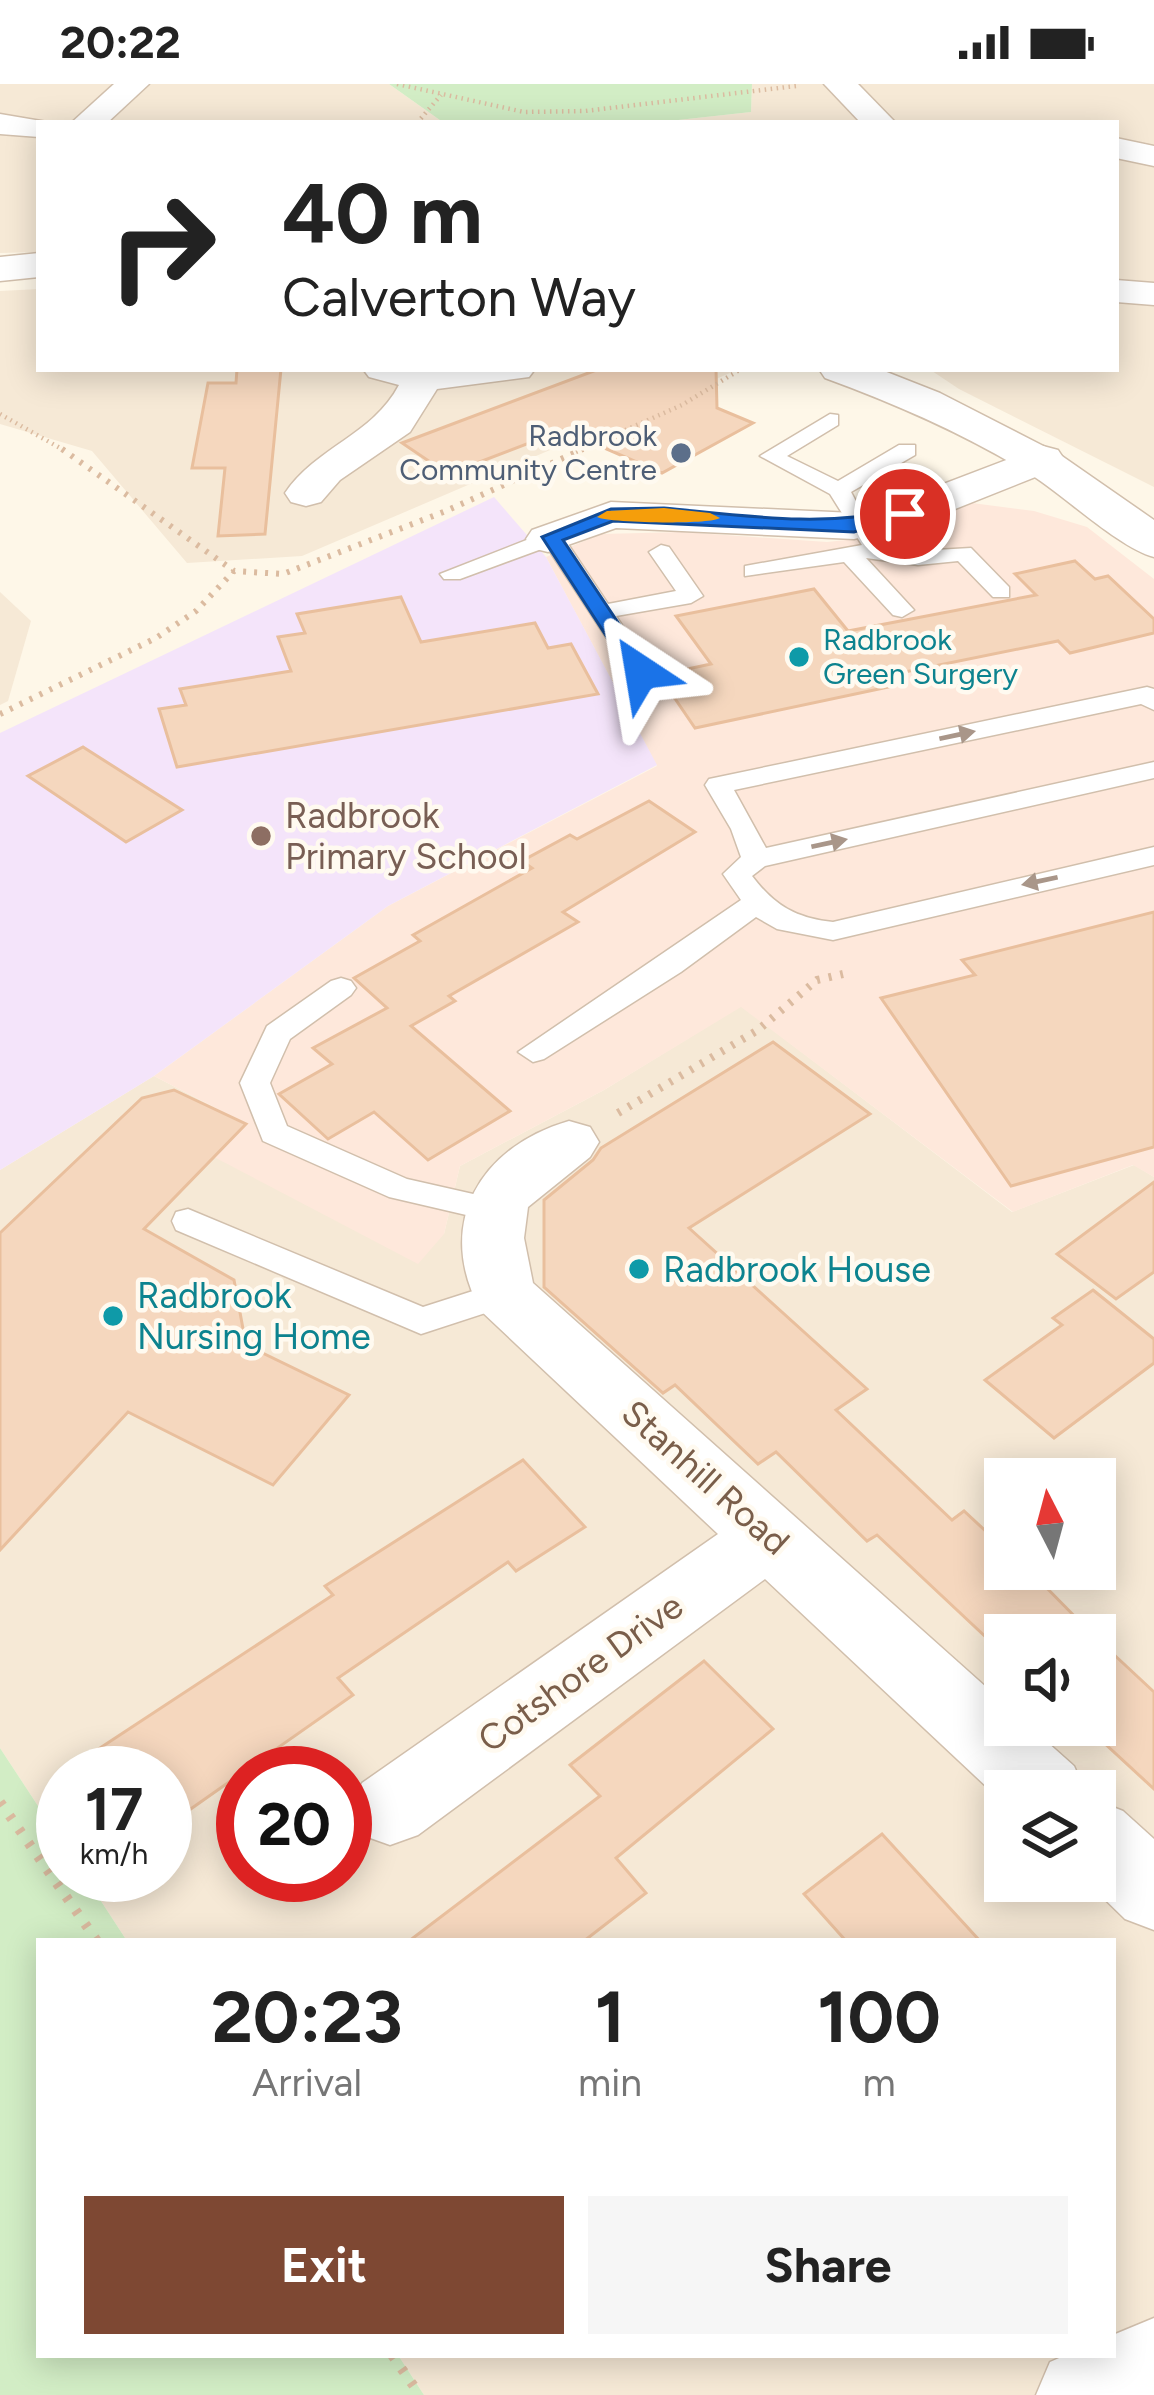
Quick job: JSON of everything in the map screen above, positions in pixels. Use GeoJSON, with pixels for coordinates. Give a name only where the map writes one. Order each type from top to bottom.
{"type":"FeatureCollection","features":[{"type":"Feature","properties":{"kind":"street"},"geometry":{"type":"LineString","coordinates":[[90,120],[133,84]]}},
{"type":"Feature","properties":{"kind":"street"},"geometry":{"type":"LineString","coordinates":[[839,84],[877,120]]}},
{"type":"Feature","properties":{"kind":"street"},"geometry":{"type":"LineString","coordinates":[[0,124],[36,127]]}},
{"type":"Feature","properties":{"kind":"street"},"geometry":{"type":"LineString","coordinates":[[1119,149],[1154,156]]}},
{"type":"Feature","properties":{"kind":"street"},"geometry":{"type":"LineString","coordinates":[[0,269],[36,265]]}},
{"type":"Feature","properties":{"kind":"street"},"geometry":{"type":"LineString","coordinates":[[1119,291],[1154,294]]}},
{"type":"Feature","properties":{"kind":"street"},"geometry":{"type":"LineString","coordinates":[[306,493],[317,454],[389,428],[409,406],[402,374],[471,378],[500,372]]}},
{"type":"Feature","properties":{"kind":"street"},"geometry":{"type":"LineString","coordinates":[[857,372],[1043,459],[1154,543]]}},
{"type":"Feature","properties":{"kind":"street"},"geometry":{"type":"LineString","coordinates":[[550,538],[611,515],[664,514],[855,530],[1043,459]]}},
{"type":"Feature","properties":{"kind":"street"},"geometry":{"type":"LineString","coordinates":[[504,1294],[489,1237],[492,1209],[512,1181],[568,1142]]}},
{"type":"Feature","properties":{"kind":"street","name":"Stanhill Road"},"geometry":{"type":"LineString","coordinates":[[504,1294],[1023,1770]]}},
{"type":"Feature","properties":{"kind":"street","name":"Cotshore Drive"},"geometry":{"type":"LineString","coordinates":[[390,1809],[771,1535]]}},
{"type":"Feature","properties":{"kind":"street"},"geometry":{"type":"LineString","coordinates":[[1116,1857],[1154,1892]]}},
{"type":"Feature","properties":{"kind":"street"},"geometry":{"type":"LineString","coordinates":[[1083,2395],[1154,2365]]}},
{"type":"Feature","properties":{"kind":"lane"},"geometry":{"type":"LineString","coordinates":[[830,420],[770,456],[855,530],[902,610]]}},
{"type":"Feature","properties":{"kind":"lane"},"geometry":{"type":"LineString","coordinates":[[753,571],[855,530],[907,450]]}},
{"type":"Feature","properties":{"kind":"lane"},"geometry":{"type":"LineString","coordinates":[[855,530],[928,560],[963,553],[1001,592]]}},
{"type":"Feature","properties":{"kind":"lane"},"geometry":{"type":"LineString","coordinates":[[452,574],[550,538],[641,672]]}},
{"type":"Feature","properties":{"kind":"lane"},"geometry":{"type":"LineString","coordinates":[[601,612],[691,596],[661,553]]}},
{"type":"Feature","properties":{"kind":"lane"},"geometry":{"type":"LineString","coordinates":[[756,859],[745,829],[718,784],[1152,697]]}},
{"type":"Feature","properties":{"kind":"lane"},"geometry":{"type":"LineString","coordinates":[[1154,770],[756,859],[737,874],[756,903],[793,928],[833,931],[1154,856]]}},
{"type":"Feature","properties":{"kind":"lane"},"geometry":{"type":"LineString","coordinates":[[533,1052],[671,965],[756,903]]}},
{"type":"Feature","properties":{"kind":"lane"},"geometry":{"type":"LineString","coordinates":[[341,988],[278,1033],[255,1083],[274,1133],[400,1189],[492,1209]]}},
{"type":"Feature","properties":{"kind":"lane"},"geometry":{"type":"LineString","coordinates":[[188,1221],[421,1321],[504,1294]]}},
{"type":"Feature","properties":{"kind":"path"},"geometry":{"type":"LineString","coordinates":[[397,84],[524,112],[585,111],[810,84]]}},
{"type":"Feature","properties":{"kind":"path"},"geometry":{"type":"LineString","coordinates":[[420,120],[441,95]]}},
{"type":"Feature","properties":{"kind":"path"},"geometry":{"type":"LineString","coordinates":[[0,414],[118,486],[156,520],[234,572],[283,574],[425,519],[682,406],[736,372]]}},
{"type":"Feature","properties":{"kind":"path"},"geometry":{"type":"LineString","coordinates":[[0,714],[156,638],[196,611],[234,572]]}},
{"type":"Feature","properties":{"kind":"path"},"geometry":{"type":"LineString","coordinates":[[568,1142],[758,1030],[817,980],[857,970]]}},
{"type":"Feature","properties":{"kind":"path"},"geometry":{"type":"LineString","coordinates":[[0,1802],[96,1938]]}},
{"type":"Feature","properties":{"kind":"path"},"geometry":{"type":"LineString","coordinates":[[394,2358],[420,2395]]}},
{"type":"Feature","properties":{"kind":"shaded area"},"geometry":{"type":"Polygon","coordinates":[[[0,84],[389,84],[440,120],[36,120],[36,252],[0,253],[0,84]]]}},
{"type":"Feature","properties":{"kind":"shaded area"},"geometry":{"type":"Polygon","coordinates":[[[752,84],[1154,84],[1154,487],[934,372],[1119,372],[1119,120],[678,120],[751,112],[752,84]]]}},
{"type":"Feature","properties":{"kind":"shaded area"},"geometry":{"type":"Polygon","coordinates":[[[36,289],[36,372],[730,373],[302,556],[187,563],[92,451],[0,424],[0,291],[36,289]]]}},
{"type":"Feature","properties":{"kind":"shaded area","name":"Radbrook Primary School"},"geometry":{"type":"Polygon","coordinates":[[[494,497],[546,557],[657,765],[388,906],[154,1076],[0,1170],[0,733],[494,497]]]}},
{"type":"Feature","properties":{"kind":"shaded area"},"geometry":{"type":"Polygon","coordinates":[[[972,503],[1034,511],[1087,527],[1154,579],[1154,1177],[1133,1165],[1013,1212],[741,1007],[604,1090],[460,1166],[444,1234],[418,1264],[214,1157],[235,1135],[231,1116],[154,1076],[388,906],[657,766],[546,557],[601,534],[683,532],[827,542],[884,536],[972,503]]]}},
{"type":"Feature","properties":{"kind":"shaded area"},"geometry":{"type":"Polygon","coordinates":[[[0,592],[31,621],[8,701],[0,705],[0,592]]]}},
{"type":"Feature","properties":{"kind":"shaded area"},"geometry":{"type":"Polygon","coordinates":[[[741,1006],[1012,1212],[1134,1165],[1154,1177],[1154,2395],[424,2395],[400,2358],[1116,2358],[1116,1938],[125,1938],[102,1902],[192,1902],[192,1746],[36,1746],[36,1803],[0,1748],[0,1170],[154,1076],[231,1116],[236,1134],[444,1234],[460,1166],[604,1090],[741,1006]]]}},
{"type":"Feature","properties":{"kind":"green space"},"geometry":{"type":"Polygon","coordinates":[[[389,84],[752,84],[751,112],[678,120],[440,120],[389,84]]]}},
{"type":"Feature","properties":{"kind":"green space"},"geometry":{"type":"Polygon","coordinates":[[[0,1748],[36,1803],[36,1902],[102,1902],[125,1938],[36,1938],[36,2358],[400,2358],[424,2395],[0,2395],[0,1748]]]}},
{"type":"Feature","properties":{"kind":"building"},"geometry":{"type":"Polygon","coordinates":[[[237,372],[281,372],[265,534],[218,536],[225,468],[192,468],[208,383],[236,383],[237,372]]]}},
{"type":"Feature","properties":{"kind":"building"},"geometry":{"type":"Polygon","coordinates":[[[591,372],[716,372],[717,408],[753,423],[662,473],[563,430],[448,474],[402,443],[591,372]]]}},
{"type":"Feature","properties":{"kind":"building"},"geometry":{"type":"Polygon","coordinates":[[[1075,561],[1095,579],[1108,576],[1154,619],[1154,633],[1070,653],[1058,641],[885,676],[893,686],[695,728],[659,675],[711,664],[676,616],[814,589],[848,631],[1036,595],[1015,574],[1075,561]]]}},
{"type":"Feature","properties":{"kind":"building"},"geometry":{"type":"Polygon","coordinates":[[[401,597],[421,642],[535,623],[548,648],[571,644],[598,694],[177,767],[159,709],[186,705],[180,689],[291,671],[278,637],[305,633],[297,614],[401,597]]]}},
{"type":"Feature","properties":{"kind":"building"},"geometry":{"type":"Polygon","coordinates":[[[83,747],[182,810],[126,842],[28,776],[83,747]]]}},
{"type":"Feature","properties":{"kind":"building"},"geometry":{"type":"Polygon","coordinates":[[[649,801],[695,832],[563,912],[578,922],[449,996],[455,1001],[411,1026],[510,1111],[428,1160],[374,1112],[328,1139],[279,1094],[332,1064],[313,1048],[387,1008],[354,978],[420,941],[413,935],[532,868],[522,861],[570,835],[577,839],[649,801]]]}},
{"type":"Feature","properties":{"kind":"building"},"geometry":{"type":"Polygon","coordinates":[[[1154,912],[1154,1147],[1011,1186],[881,998],[975,975],[962,960],[1154,912]]]}},
{"type":"Feature","properties":{"kind":"building","name":"Radbrook House"},"geometry":{"type":"Polygon","coordinates":[[[773,1042],[870,1114],[689,1228],[867,1389],[836,1410],[952,1520],[964,1511],[984,1530],[984,1590],[1049,1590],[1072,1614],[984,1614],[984,1635],[877,1535],[867,1541],[776,1452],[758,1464],[675,1385],[663,1393],[544,1287],[544,1200],[601,1148],[773,1042]]]}},
{"type":"Feature","properties":{"kind":"building","name":"Radbrook Nursing Home"},"geometry":{"type":"Polygon","coordinates":[[[174,1090],[246,1124],[144,1229],[234,1280],[246,1345],[349,1395],[273,1485],[128,1412],[0,1550],[0,1233],[142,1098],[174,1090]]]}},
{"type":"Feature","properties":{"kind":"building"},"geometry":{"type":"Polygon","coordinates":[[[1154,1182],[1154,1272],[1116,1299],[1057,1254],[1154,1182]]]}},
{"type":"Feature","properties":{"kind":"building"},"geometry":{"type":"Polygon","coordinates":[[[1093,1290],[1154,1339],[1154,1363],[1054,1438],[985,1380],[1062,1325],[1053,1318],[1093,1290]]]}},
{"type":"Feature","properties":{"kind":"building"},"geometry":{"type":"Polygon","coordinates":[[[523,1460],[585,1527],[516,1571],[508,1562],[338,1678],[353,1695],[280,1746],[216,1746],[216,1791],[192,1808],[192,1746],[103,1746],[333,1595],[325,1586],[523,1460]]]}},
{"type":"Feature","properties":{"kind":"building"},"geometry":{"type":"Polygon","coordinates":[[[1116,1657],[1154,1692],[1154,1789],[1107,1746],[1116,1746],[1116,1657]]]}},
{"type":"Feature","properties":{"kind":"building"},"geometry":{"type":"Polygon","coordinates":[[[704,1661],[773,1729],[616,1858],[646,1893],[588,1938],[413,1938],[600,1796],[570,1765],[704,1661]]]}},
{"type":"Feature","properties":{"kind":"building"},"geometry":{"type":"Polygon","coordinates":[[[882,1834],[977,1938],[843,1938],[804,1894],[882,1834]]]}},
{"type":"Feature","properties":{"kind":"slow traffic"},"geometry":{"type":"LineString","coordinates":[[607,517],[710,518]]}},
{"type":"Feature","properties":{"kind":"place","name":"Radbrook Community Centre"},"geometry":{"type":"Point","coordinates":[681,453]}},
{"type":"Feature","properties":{"kind":"place","name":"Radbrook Green Surgery"},"geometry":{"type":"Point","coordinates":[799,657]}},
{"type":"Feature","properties":{"kind":"place","name":"Radbrook Primary School"},"geometry":{"type":"Point","coordinates":[261,836]}},
{"type":"Feature","properties":{"kind":"place","name":"Radbrook House"},"geometry":{"type":"Point","coordinates":[639,1269]}},
{"type":"Feature","properties":{"kind":"place","name":"Radbrook Nursing Home"},"geometry":{"type":"Point","coordinates":[113,1316]}},
{"type":"Feature","properties":{"kind":"route"},"geometry":{"type":"LineString","coordinates":[[641,672],[552,537],[611,515],[854,526],[905,514]]}}]}
